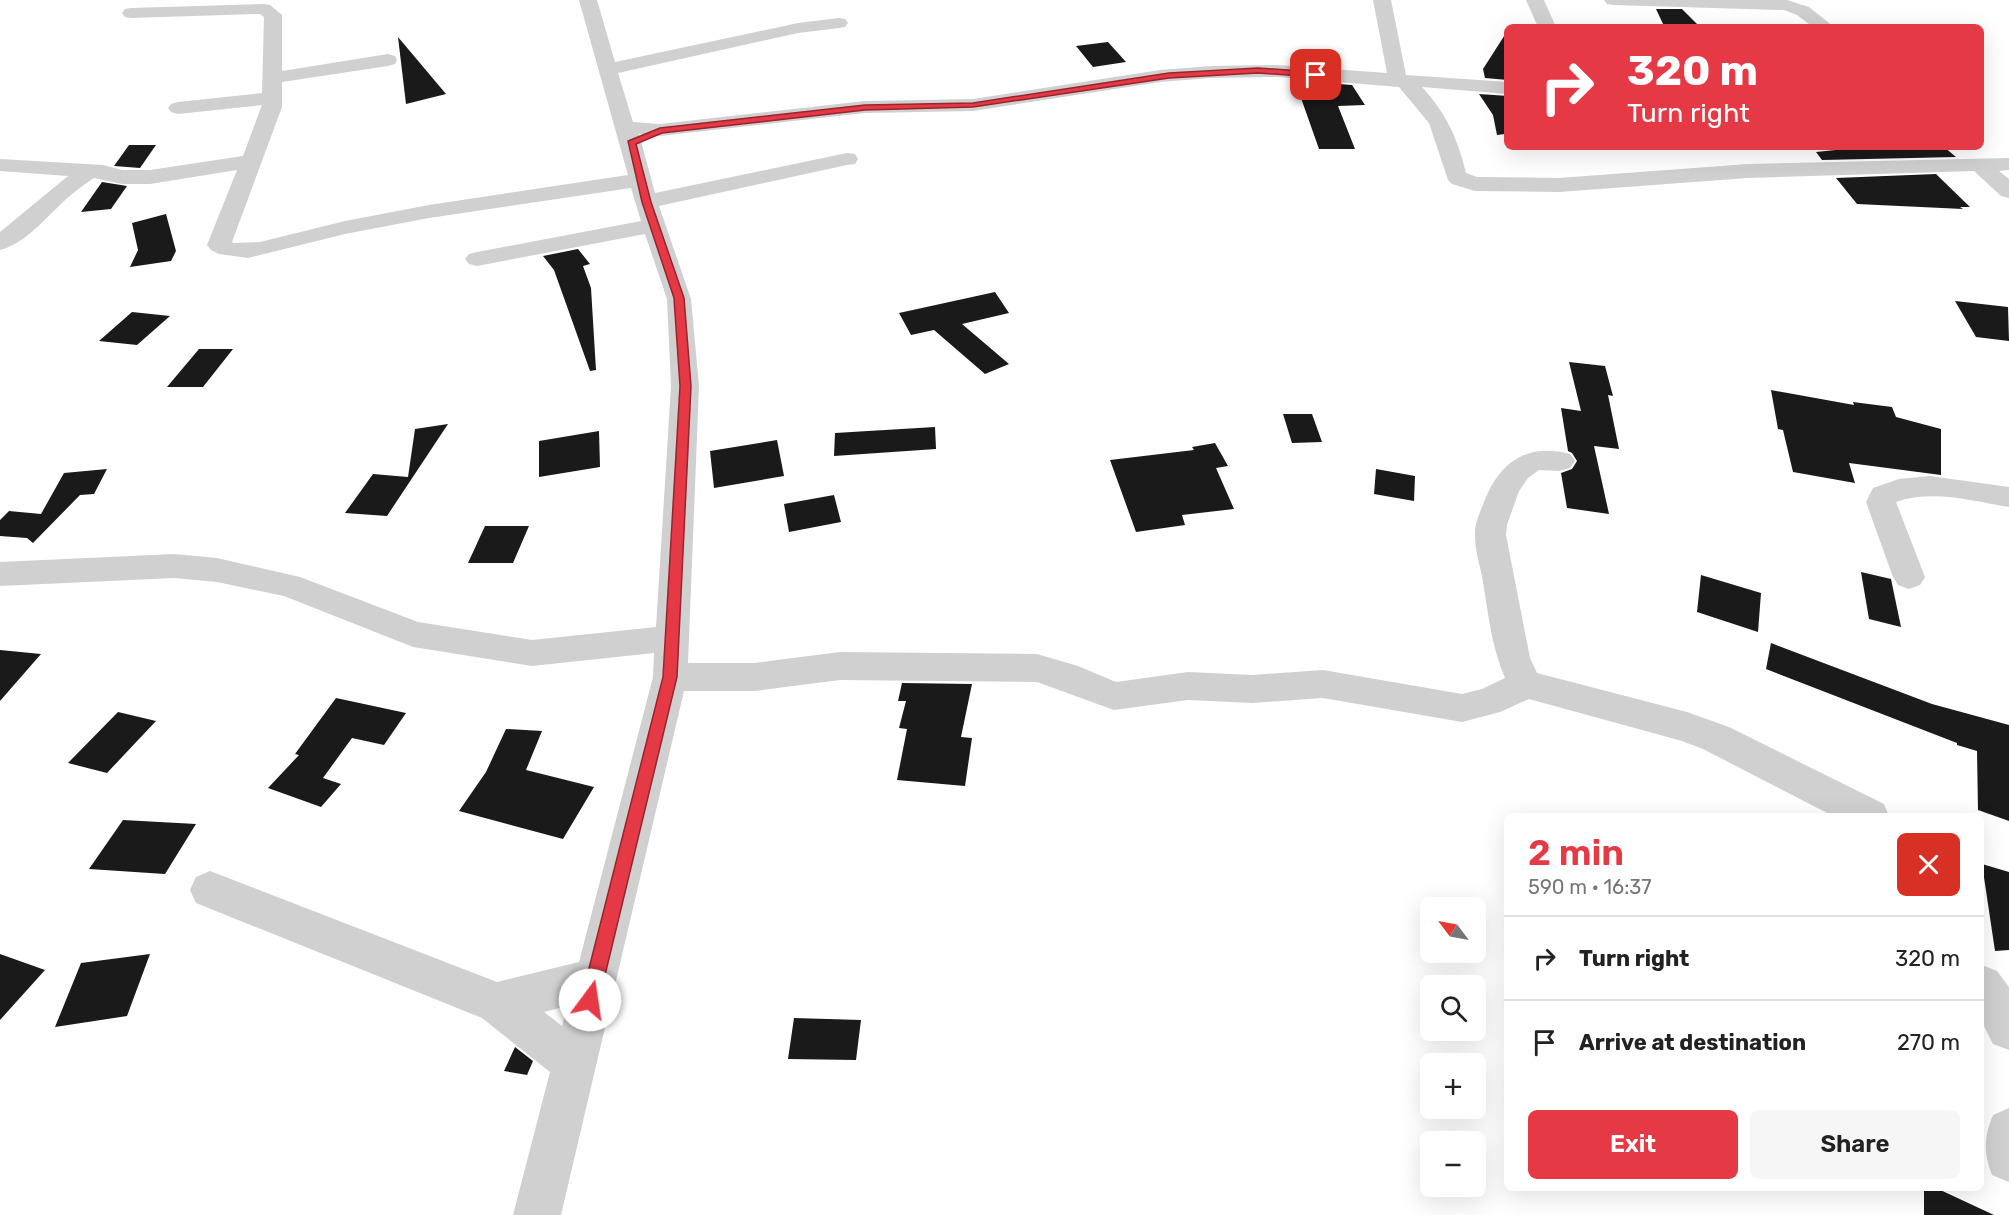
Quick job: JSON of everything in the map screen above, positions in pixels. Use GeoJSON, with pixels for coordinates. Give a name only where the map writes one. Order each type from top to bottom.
{"type":"FeatureCollection","features":[{"type":"Feature","properties":{"kind":"street"},"geometry":{"type":"LineString","coordinates":[[537,1215],[670,677],[685,386],[679,298],[647,202],[638,134],[608,69],[588,0]]}},
{"type":"Feature","properties":{"kind":"street"},"geometry":{"type":"LineString","coordinates":[[1382,0],[1401,81],[1429,105],[1441,122],[1449,140],[1456,175],[1460,179],[1475,184],[1559,184],[1748,171],[2009,164]]}},
{"type":"Feature","properties":{"kind":"street"},"geometry":{"type":"LineString","coordinates":[[1535,0],[1546,24]]}},
{"type":"Feature","properties":{"kind":"street"},"geometry":{"type":"LineString","coordinates":[[1613,0],[1786,5],[1803,11],[1821,24]]}},
{"type":"Feature","properties":{"kind":"street"},"geometry":{"type":"LineString","coordinates":[[131,13],[270,11],[273,15],[272,107],[219,245],[228,251],[253,249],[330,230],[435,209],[647,202]]}},
{"type":"Feature","properties":{"kind":"street"},"geometry":{"type":"LineString","coordinates":[[608,69],[798,28],[839,22]]}},
{"type":"Feature","properties":{"kind":"street"},"geometry":{"type":"LineString","coordinates":[[178,108],[388,60]]}},
{"type":"Feature","properties":{"kind":"street"},"geometry":{"type":"LineString","coordinates":[[638,134],[865,107],[973,105],[1192,73],[1258,70],[1504,88]]}},
{"type":"Feature","properties":{"kind":"street"},"geometry":{"type":"LineString","coordinates":[[477,259],[647,202],[847,159]]}},
{"type":"Feature","properties":{"kind":"street"},"geometry":{"type":"LineString","coordinates":[[0,165],[103,172],[122,177],[150,177],[251,161]]}},
{"type":"Feature","properties":{"kind":"street"},"geometry":{"type":"LineString","coordinates":[[1979,164],[2009,191]]}},
{"type":"Feature","properties":{"kind":"street"},"geometry":{"type":"LineString","coordinates":[[0,243],[29,222],[63,189],[88,171]]}},
{"type":"Feature","properties":{"kind":"street"},"geometry":{"type":"LineString","coordinates":[[1525,684],[1513,658],[1490,535],[1507,485],[1519,468],[1535,461],[1560,461]]}},
{"type":"Feature","properties":{"kind":"street"},"geometry":{"type":"LineString","coordinates":[[1909,577],[1883,510],[1881,502],[1884,495],[1908,487],[1943,486],[2009,497]]}},
{"type":"Feature","properties":{"kind":"street"},"geometry":{"type":"LineString","coordinates":[[0,574],[174,566],[217,570],[289,585],[385,621],[413,634],[532,653],[672,638]]}},
{"type":"Feature","properties":{"kind":"street"},"geometry":{"type":"LineString","coordinates":[[670,677],[755,677],[840,666],[1037,668],[1066,676],[1114,696],[1188,686],[1252,689],[1323,684],[1462,708],[1479,706],[1496,700],[1525,684],[1687,727],[1716,738],[1864,813]]}},
{"type":"Feature","properties":{"kind":"street"},"geometry":{"type":"LineString","coordinates":[[210,890],[497,1003],[574,1063]]}},
{"type":"Feature","properties":{"kind":"street"},"geometry":{"type":"LineString","coordinates":[[497,1003],[596,978]]}},
{"type":"Feature","properties":{"kind":"street"},"geometry":{"type":"LineString","coordinates":[[1984,989],[2009,1028]]}},
{"type":"Feature","properties":{"kind":"street"},"geometry":{"type":"LineString","coordinates":[[2009,1131],[2009,1158]]}},
{"type":"Feature","properties":{"kind":"building"},"geometry":{"type":"Polygon","coordinates":[[[1656,9],[1682,9],[1697,24],[1663,24],[1656,9]]]}},
{"type":"Feature","properties":{"kind":"building"},"geometry":{"type":"Polygon","coordinates":[[[1504,36],[1504,80],[1485,78],[1483,69],[1504,36]]]}},
{"type":"Feature","properties":{"kind":"building"},"geometry":{"type":"Polygon","coordinates":[[[398,37],[446,94],[406,104],[398,37]]]}},
{"type":"Feature","properties":{"kind":"building"},"geometry":{"type":"Polygon","coordinates":[[[1108,42],[1126,62],[1093,67],[1076,46],[1108,42]]]}},
{"type":"Feature","properties":{"kind":"building"},"geometry":{"type":"Polygon","coordinates":[[[1310,82],[1352,85],[1365,105],[1338,106],[1355,149],[1319,149],[1301,98],[1318,95],[1310,82]]]}},
{"type":"Feature","properties":{"kind":"building"},"geometry":{"type":"Polygon","coordinates":[[[1479,94],[1504,96],[1504,134],[1497,135],[1493,115],[1479,94]]]}},
{"type":"Feature","properties":{"kind":"building"},"geometry":{"type":"Polygon","coordinates":[[[129,145],[156,145],[140,168],[114,166],[129,145]]]}},
{"type":"Feature","properties":{"kind":"building"},"geometry":{"type":"Polygon","coordinates":[[[1948,150],[1956,157],[1822,160],[1816,152],[1948,150]]]}},
{"type":"Feature","properties":{"kind":"building"},"geometry":{"type":"Polygon","coordinates":[[[1936,174],[1970,207],[1960,207],[1963,209],[1857,204],[1836,178],[1936,174]]]}},
{"type":"Feature","properties":{"kind":"building"},"geometry":{"type":"Polygon","coordinates":[[[102,182],[127,186],[111,209],[81,212],[102,182]]]}},
{"type":"Feature","properties":{"kind":"building"},"geometry":{"type":"Polygon","coordinates":[[[166,214],[176,251],[171,261],[130,267],[138,250],[132,223],[166,214]]]}},
{"type":"Feature","properties":{"kind":"building"},"geometry":{"type":"Polygon","coordinates":[[[578,249],[590,264],[583,266],[591,288],[596,370],[590,371],[554,270],[543,256],[578,249]]]}},
{"type":"Feature","properties":{"kind":"building"},"geometry":{"type":"Polygon","coordinates":[[[995,292],[1009,313],[962,324],[1009,364],[985,374],[934,330],[911,335],[899,313],[995,292]]]}},
{"type":"Feature","properties":{"kind":"building"},"geometry":{"type":"Polygon","coordinates":[[[1955,301],[2008,307],[2009,341],[1976,337],[1955,301]]]}},
{"type":"Feature","properties":{"kind":"building"},"geometry":{"type":"Polygon","coordinates":[[[132,312],[170,316],[137,345],[99,341],[132,312]]]}},
{"type":"Feature","properties":{"kind":"building"},"geometry":{"type":"Polygon","coordinates":[[[199,349],[233,349],[203,387],[167,387],[199,349]]]}},
{"type":"Feature","properties":{"kind":"building"},"geometry":{"type":"Polygon","coordinates":[[[1569,362],[1605,366],[1613,396],[1608,395],[1619,449],[1594,446],[1609,514],[1567,508],[1561,473],[1572,469],[1577,461],[1568,451],[1561,408],[1581,411],[1569,362]]]}},
{"type":"Feature","properties":{"kind":"building"},"geometry":{"type":"Polygon","coordinates":[[[1771,390],[1854,405],[1853,402],[1892,407],[1896,417],[1941,429],[1941,475],[1849,463],[1855,483],[1793,472],[1783,430],[1778,429],[1771,390]]]}},
{"type":"Feature","properties":{"kind":"building"},"geometry":{"type":"Polygon","coordinates":[[[1283,414],[1312,414],[1322,442],[1292,443],[1283,414]]]}},
{"type":"Feature","properties":{"kind":"building"},"geometry":{"type":"Polygon","coordinates":[[[448,424],[387,516],[345,513],[373,474],[408,477],[415,429],[448,424]]]}},
{"type":"Feature","properties":{"kind":"building"},"geometry":{"type":"Polygon","coordinates":[[[935,427],[936,449],[834,456],[835,433],[935,427]]]}},
{"type":"Feature","properties":{"kind":"building"},"geometry":{"type":"Polygon","coordinates":[[[599,431],[600,467],[539,477],[539,441],[599,431]]]}},
{"type":"Feature","properties":{"kind":"building"},"geometry":{"type":"Polygon","coordinates":[[[777,440],[784,476],[714,488],[710,451],[777,440]]]}},
{"type":"Feature","properties":{"kind":"building"},"geometry":{"type":"Polygon","coordinates":[[[1215,443],[1228,466],[1216,468],[1234,509],[1182,515],[1185,525],[1136,532],[1110,460],[1194,450],[1192,447],[1215,443]]]}},
{"type":"Feature","properties":{"kind":"building"},"geometry":{"type":"Polygon","coordinates":[[[107,469],[94,494],[80,495],[33,543],[27,538],[0,536],[0,520],[9,511],[41,514],[64,473],[107,469]]]}},
{"type":"Feature","properties":{"kind":"building"},"geometry":{"type":"Polygon","coordinates":[[[1376,469],[1415,476],[1414,501],[1374,494],[1376,469]]]}},
{"type":"Feature","properties":{"kind":"building"},"geometry":{"type":"Polygon","coordinates":[[[834,495],[841,522],[789,532],[784,504],[834,495]]]}},
{"type":"Feature","properties":{"kind":"building"},"geometry":{"type":"Polygon","coordinates":[[[485,526],[529,526],[513,563],[468,563],[485,526]]]}},
{"type":"Feature","properties":{"kind":"building"},"geometry":{"type":"Polygon","coordinates":[[[1861,572],[1891,579],[1901,627],[1869,619],[1861,572]]]}},
{"type":"Feature","properties":{"kind":"building"},"geometry":{"type":"Polygon","coordinates":[[[1701,575],[1761,593],[1758,632],[1697,612],[1701,575]]]}},
{"type":"Feature","properties":{"kind":"building"},"geometry":{"type":"Polygon","coordinates":[[[1771,643],[1932,704],[2009,725],[2009,821],[1978,810],[1977,751],[1766,669],[1771,643]]]}},
{"type":"Feature","properties":{"kind":"building"},"geometry":{"type":"Polygon","coordinates":[[[0,650],[41,654],[0,701],[0,650]]]}},
{"type":"Feature","properties":{"kind":"building"},"geometry":{"type":"Polygon","coordinates":[[[902,683],[972,684],[961,737],[972,738],[965,786],[897,780],[907,729],[899,728],[906,701],[898,701],[902,683]]]}},
{"type":"Feature","properties":{"kind":"building"},"geometry":{"type":"Polygon","coordinates":[[[336,698],[406,713],[384,745],[352,738],[323,778],[341,784],[321,807],[268,788],[299,755],[295,754],[336,698]]]}},
{"type":"Feature","properties":{"kind":"building"},"geometry":{"type":"Polygon","coordinates":[[[118,712],[156,721],[107,773],[68,763],[118,712]]]}},
{"type":"Feature","properties":{"kind":"building"},"geometry":{"type":"Polygon","coordinates":[[[506,729],[542,731],[526,770],[594,787],[563,839],[459,811],[486,772],[506,729]]]}},
{"type":"Feature","properties":{"kind":"building"},"geometry":{"type":"Polygon","coordinates":[[[123,820],[196,824],[165,874],[89,869],[123,820]]]}},
{"type":"Feature","properties":{"kind":"building"},"geometry":{"type":"Polygon","coordinates":[[[1984,865],[2009,872],[2009,950],[1995,951],[1984,865]]]}},
{"type":"Feature","properties":{"kind":"building"},"geometry":{"type":"Polygon","coordinates":[[[0,954],[45,970],[0,1020],[0,954]]]}},
{"type":"Feature","properties":{"kind":"building"},"geometry":{"type":"Polygon","coordinates":[[[150,954],[127,1016],[55,1027],[81,963],[150,954]]]}},
{"type":"Feature","properties":{"kind":"building"},"geometry":{"type":"Polygon","coordinates":[[[794,1018],[861,1020],[856,1060],[788,1059],[794,1018]]]}},
{"type":"Feature","properties":{"kind":"building"},"geometry":{"type":"Polygon","coordinates":[[[515,1047],[533,1061],[527,1075],[504,1071],[515,1047]]]}},
{"type":"Feature","properties":{"kind":"building"},"geometry":{"type":"Polygon","coordinates":[[[1924,1191],[1942,1191],[1994,1215],[1924,1215],[1924,1191]]]}},
{"type":"Feature","properties":{"kind":"route"},"geometry":{"type":"LineString","coordinates":[[590,1000],[670,677],[685,386],[679,298],[646,202],[631,143],[660,130],[865,107],[973,105],[1169,75],[1258,70],[1316,75]]}}]}
